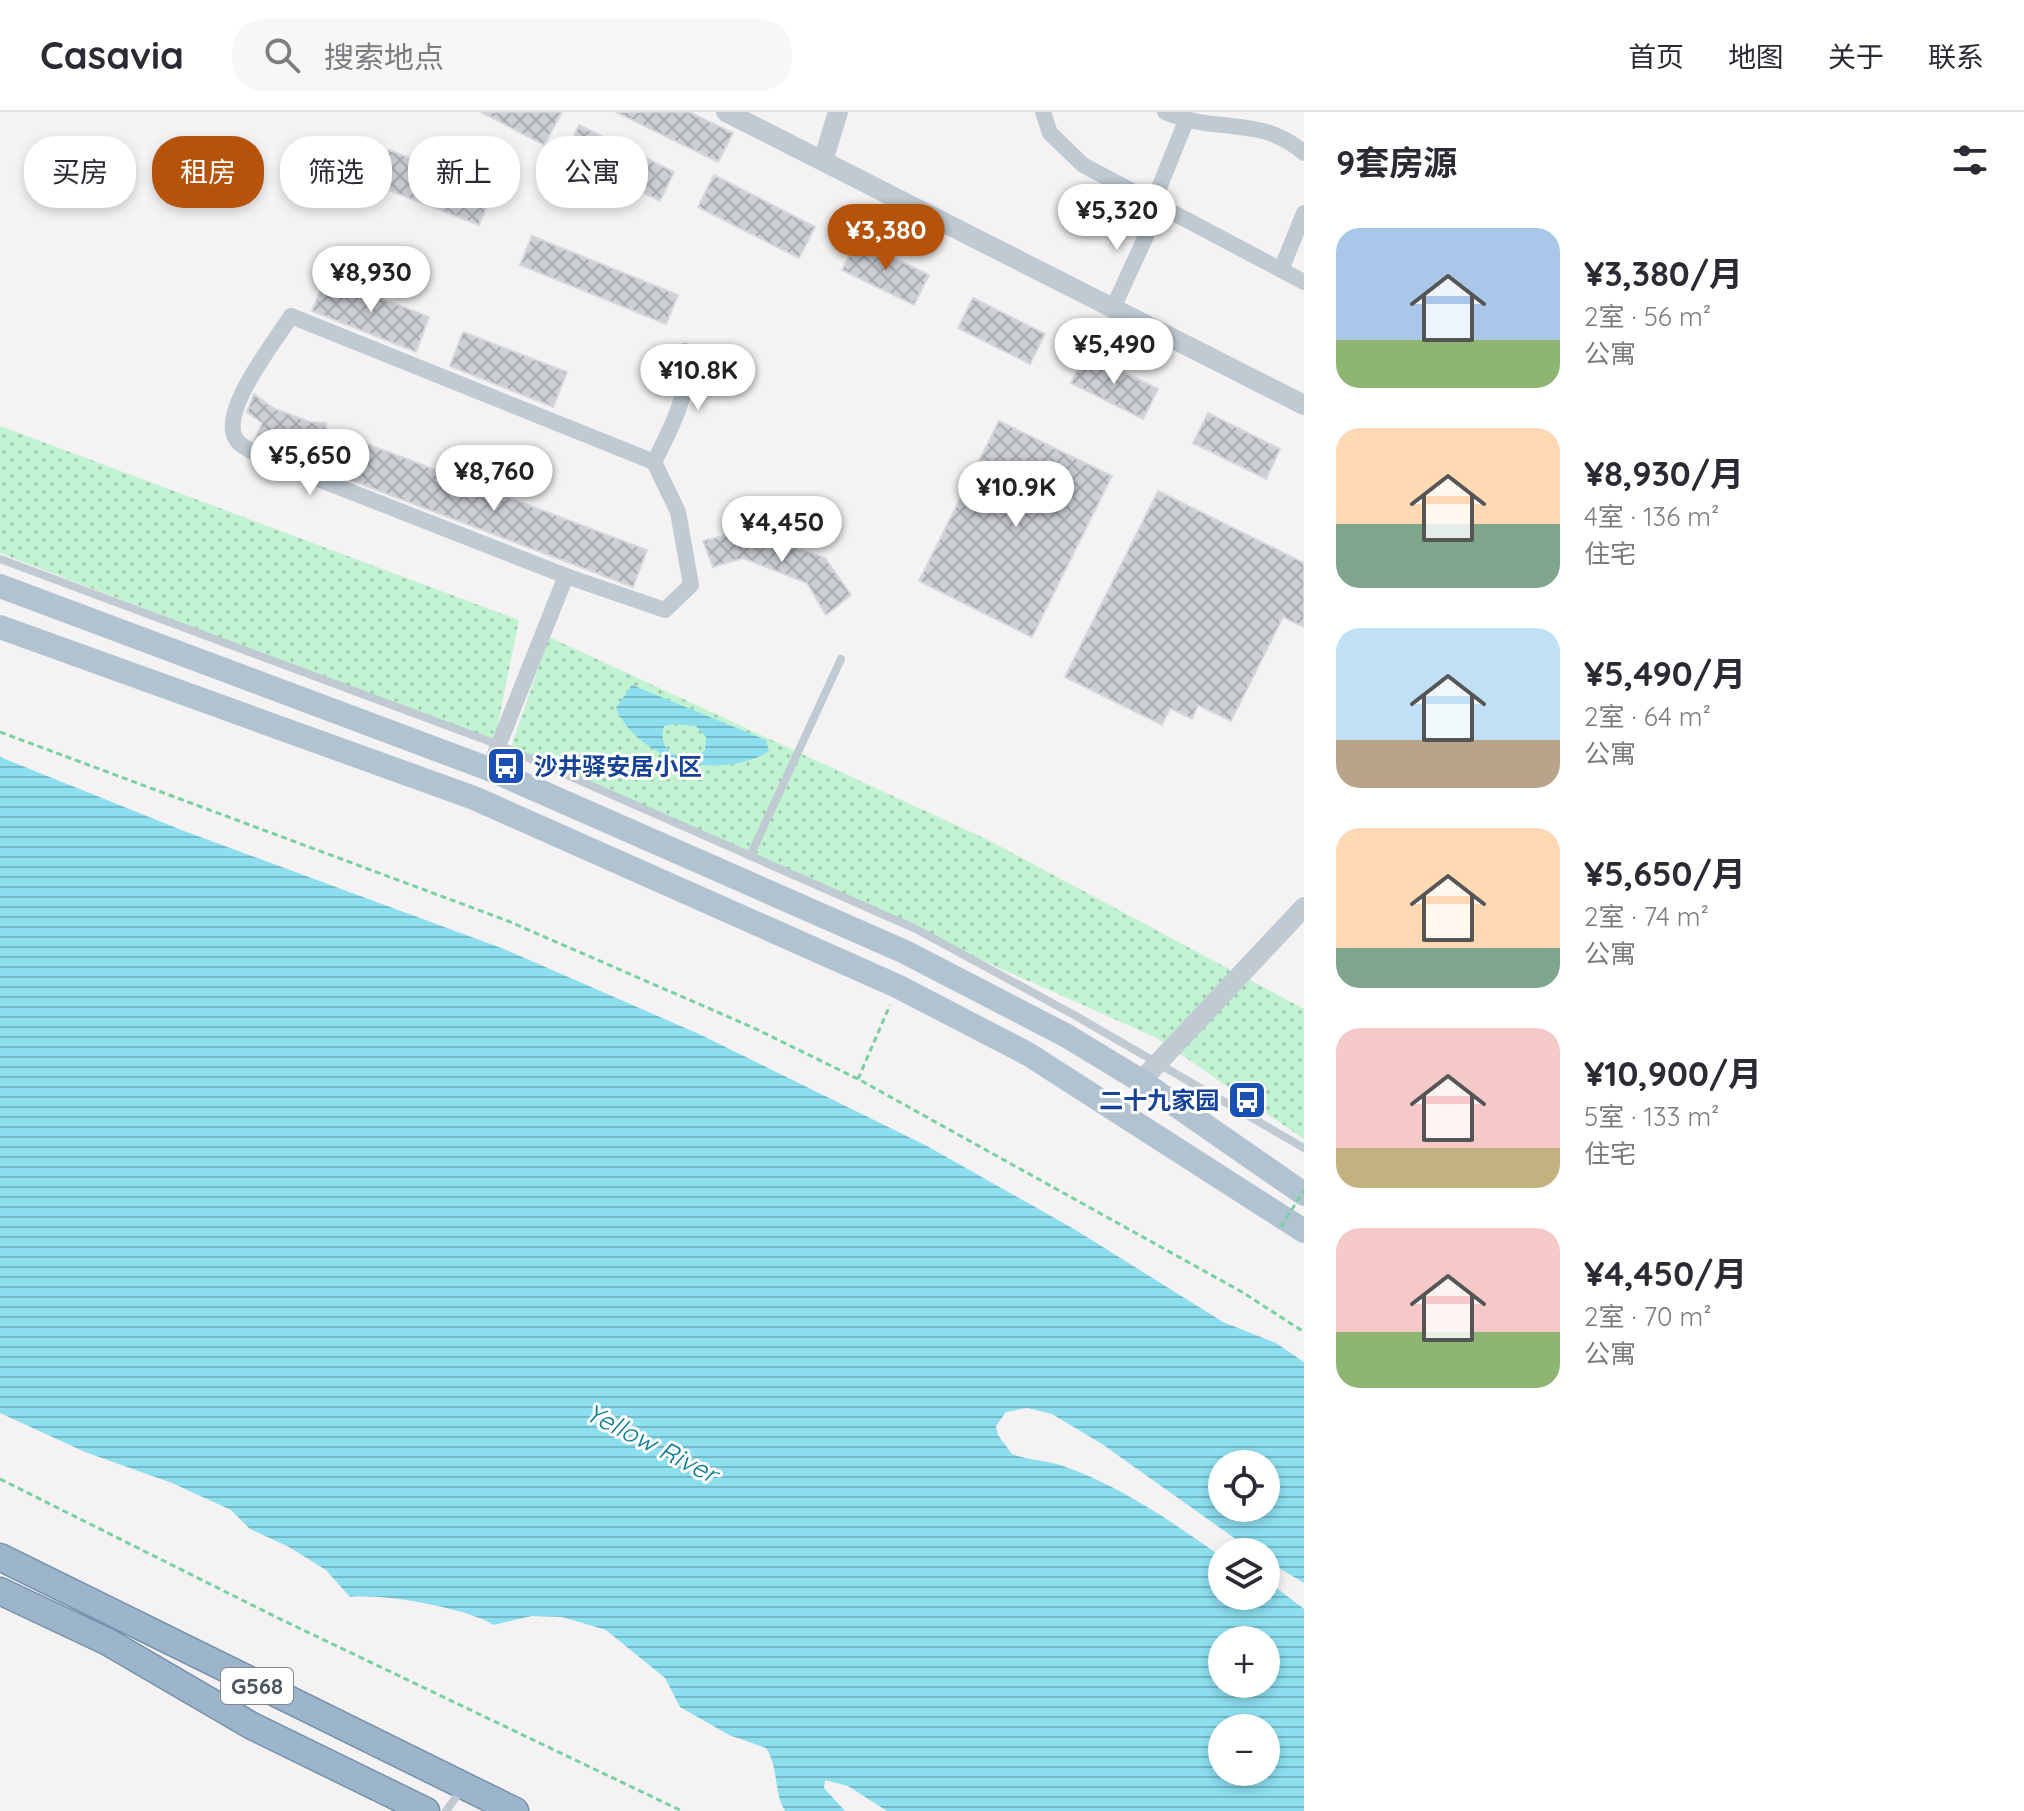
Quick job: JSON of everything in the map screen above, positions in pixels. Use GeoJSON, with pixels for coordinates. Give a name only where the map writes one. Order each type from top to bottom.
{"type":"FeatureCollection","features":[{"type":"Feature","properties":{"kind":"highway","name":"G568"},"geometry":{"type":"LineString","coordinates":[[0,1557],[515,1811]]}},
{"type":"Feature","properties":{"kind":"highway","name":"G568"},"geometry":{"type":"LineString","coordinates":[[0,1591],[108,1642],[252,1726],[426,1811]]}},
{"type":"Feature","properties":{"kind":"main road"},"geometry":{"type":"LineString","coordinates":[[0,586],[489,769],[905,952],[1067,1036],[1149,1072],[1304,1192]]}},
{"type":"Feature","properties":{"kind":"main road"},"geometry":{"type":"LineString","coordinates":[[0,627],[474,798],[897,986],[1028,1054],[1293,1229]]}},
{"type":"Feature","properties":{"kind":"street"},"geometry":{"type":"LineString","coordinates":[[726,112],[1304,405]]}},
{"type":"Feature","properties":{"kind":"street"},"geometry":{"type":"LineString","coordinates":[[823,161],[838,112]]}},
{"type":"Feature","properties":{"kind":"street"},"geometry":{"type":"LineString","coordinates":[[1043,112],[1050,133],[1083,165],[1304,282]]}},
{"type":"Feature","properties":{"kind":"street"},"geometry":{"type":"LineString","coordinates":[[1165,112],[1186,121],[1264,129],[1286,137],[1304,153]]}},
{"type":"Feature","properties":{"kind":"street"},"geometry":{"type":"LineString","coordinates":[[1113,308],[1153,221],[1153,203],[1186,121]]}},
{"type":"Feature","properties":{"kind":"street"},"geometry":{"type":"LineString","coordinates":[[1281,270],[1304,213]]}},
{"type":"Feature","properties":{"kind":"street"},"geometry":{"type":"LineString","coordinates":[[291,316],[654,462],[678,512],[691,585],[665,610],[566,576],[240,445],[232,433],[232,410],[291,316]]}},
{"type":"Feature","properties":{"kind":"street"},"geometry":{"type":"LineString","coordinates":[[654,462],[674,425],[689,374],[685,351]]}},
{"type":"Feature","properties":{"kind":"street"},"geometry":{"type":"LineString","coordinates":[[489,769],[566,576]]}},
{"type":"Feature","properties":{"kind":"street"},"geometry":{"type":"LineString","coordinates":[[1149,1072],[1304,907]]}},
{"type":"Feature","properties":{"kind":"lane"},"geometry":{"type":"LineString","coordinates":[[0,559],[496,745],[916,929],[1149,1072],[1304,1148]]}},
{"type":"Feature","properties":{"kind":"lane"},"geometry":{"type":"LineString","coordinates":[[750,856],[841,659]]}},
{"type":"Feature","properties":{"kind":"lane"},"geometry":{"type":"LineString","coordinates":[[446,1811],[464,1786]]}},
{"type":"Feature","properties":{"kind":"path"},"geometry":{"type":"LineString","coordinates":[[0,732],[508,921],[754,1028],[858,1079],[1242,1292],[1304,1332]]}},
{"type":"Feature","properties":{"kind":"path"},"geometry":{"type":"LineString","coordinates":[[858,1079],[897,986]]}},
{"type":"Feature","properties":{"kind":"path"},"geometry":{"type":"LineString","coordinates":[[1293,1229],[1304,1192]]}},
{"type":"Feature","properties":{"kind":"path"},"geometry":{"type":"LineString","coordinates":[[0,1479],[278,1618],[682,1811]]}},
{"type":"Feature","properties":{"kind":"green space"},"geometry":{"type":"Polygon","coordinates":[[[0,426],[519,620],[494,743],[0,553],[0,426]]]}},
{"type":"Feature","properties":{"kind":"green space"},"geometry":{"type":"Polygon","coordinates":[[[549,637],[988,840],[1304,1009],[1304,1139],[1157,1038],[510,750],[549,637]]]}},
{"type":"Feature","properties":{"kind":"water"},"geometry":{"type":"Polygon","coordinates":[[[632,685],[766,740],[769,751],[728,765],[684,761],[662,754],[643,742],[627,727],[616,708],[632,685]],[[664,726],[664,744],[668,750],[681,757],[689,757],[705,750],[706,737],[696,726],[664,726]]]}},
{"type":"Feature","properties":{"kind":"water","name":"Yellow River"},"geometry":{"type":"Polygon","coordinates":[[[0,757],[184,831],[504,949],[699,1034],[927,1146],[1074,1229],[1223,1322],[1276,1343],[1304,1362],[1304,1583],[1280,1568],[1280,1538],[1234,1538],[1212,1522],[1280,1522],[1280,1450],[1208,1450],[1208,1519],[1102,1444],[1052,1414],[1027,1408],[1006,1412],[996,1426],[998,1435],[1012,1454],[1060,1465],[1103,1482],[1208,1548],[1208,1610],[1280,1610],[1280,1591],[1304,1609],[1304,1811],[887,1811],[848,1786],[825,1780],[824,1788],[845,1811],[785,1811],[766,1748],[729,1735],[680,1707],[665,1678],[606,1630],[562,1617],[532,1616],[493,1625],[464,1613],[423,1603],[381,1597],[350,1597],[326,1570],[289,1547],[250,1529],[231,1510],[172,1483],[85,1452],[0,1413],[0,757]]]}},
{"type":"Feature","properties":{"kind":"building"},"geometry":{"type":"Polygon","coordinates":[[[481,112],[562,112],[549,136],[536,136],[536,141],[481,112]]]}},
{"type":"Feature","properties":{"kind":"building"},"geometry":{"type":"Polygon","coordinates":[[[616,112],[689,112],[733,133],[718,162],[616,112]]]}},
{"type":"Feature","properties":{"kind":"building"},"geometry":{"type":"Polygon","coordinates":[[[579,125],[601,136],[574,136],[579,125]]]}},
{"type":"Feature","properties":{"kind":"building"},"geometry":{"type":"Polygon","coordinates":[[[392,151],[408,157],[408,198],[392,192],[392,151]]]}},
{"type":"Feature","properties":{"kind":"building"},"geometry":{"type":"Polygon","coordinates":[[[648,159],[674,172],[660,201],[648,195],[648,159]]]}},
{"type":"Feature","properties":{"kind":"building"},"geometry":{"type":"Polygon","coordinates":[[[714,175],[815,227],[799,258],[698,207],[714,175]]]}},
{"type":"Feature","properties":{"kind":"building"},"geometry":{"type":"Polygon","coordinates":[[[435,208],[486,208],[479,225],[435,208]]]}},
{"type":"Feature","properties":{"kind":"building"},"geometry":{"type":"Polygon","coordinates":[[[532,236],[678,295],[666,324],[520,265],[532,236]]]}},
{"type":"Feature","properties":{"kind":"building"},"geometry":{"type":"Polygon","coordinates":[[[857,240],[929,275],[914,305],[842,270],[857,240]]]}},
{"type":"Feature","properties":{"kind":"building"},"geometry":{"type":"Polygon","coordinates":[[[326,277],[429,317],[416,352],[312,311],[326,277]]]}},
{"type":"Feature","properties":{"kind":"building"},"geometry":{"type":"Polygon","coordinates":[[[973,298],[1045,334],[1030,364],[958,328],[973,298]]]}},
{"type":"Feature","properties":{"kind":"building"},"geometry":{"type":"Polygon","coordinates":[[[463,332],[567,372],[553,407],[450,366],[463,332]]]}},
{"type":"Feature","properties":{"kind":"building"},"geometry":{"type":"Polygon","coordinates":[[[1085,353],[1158,389],[1143,419],[1071,383],[1085,353]]]}},
{"type":"Feature","properties":{"kind":"building"},"geometry":{"type":"Polygon","coordinates":[[[254,394],[273,408],[310,422],[326,423],[325,442],[303,440],[297,456],[255,441],[262,423],[247,412],[254,394]]]}},
{"type":"Feature","properties":{"kind":"building"},"geometry":{"type":"Polygon","coordinates":[[[1208,413],[1280,449],[1266,479],[1193,443],[1208,413]]]}},
{"type":"Feature","properties":{"kind":"building"},"geometry":{"type":"Polygon","coordinates":[[[999,421],[1112,476],[1032,637],[919,581],[999,421]]]}},
{"type":"Feature","properties":{"kind":"building"},"geometry":{"type":"Polygon","coordinates":[[[354,439],[647,550],[633,587],[340,476],[354,439]]]}},
{"type":"Feature","properties":{"kind":"building"},"geometry":{"type":"Polygon","coordinates":[[[1158,491],[1304,563],[1304,627],[1283,617],[1231,721],[1198,705],[1192,719],[1170,708],[1162,725],[1065,677],[1158,491]]]}},
{"type":"Feature","properties":{"kind":"building"},"geometry":{"type":"Polygon","coordinates":[[[747,530],[825,558],[851,595],[826,615],[807,583],[743,558],[713,567],[703,541],[747,530]]]}},
{"type":"Feature","properties":{"kind":"place","name":"沙井驿安居小区"},"geometry":{"type":"Point","coordinates":[506,766]}},
{"type":"Feature","properties":{"kind":"place","name":"二十九家园"},"geometry":{"type":"Point","coordinates":[1247,1100]}}]}
